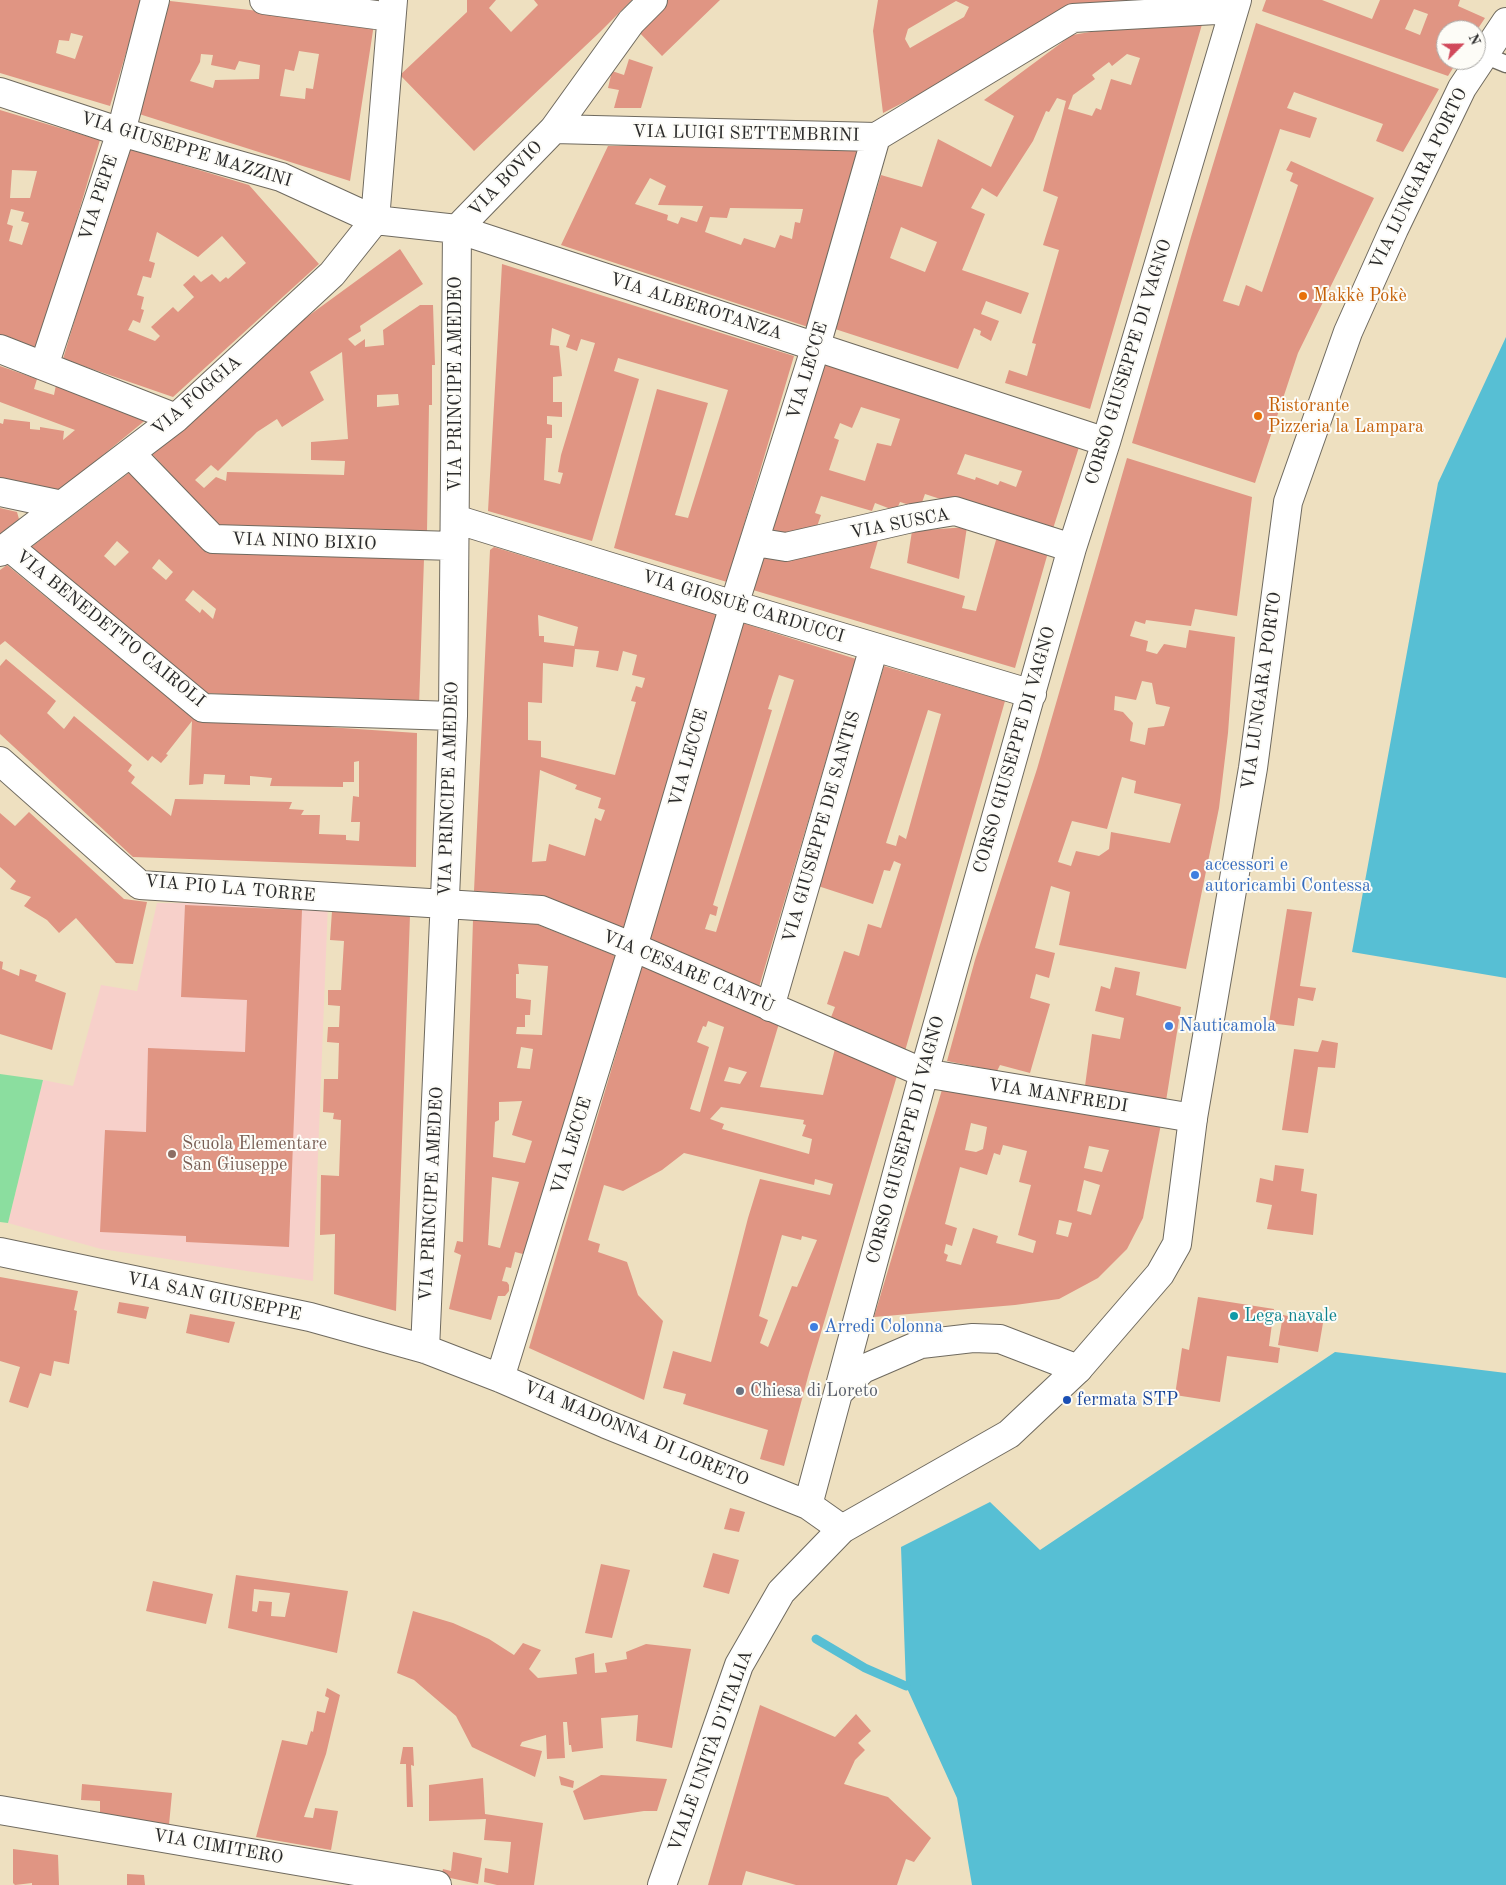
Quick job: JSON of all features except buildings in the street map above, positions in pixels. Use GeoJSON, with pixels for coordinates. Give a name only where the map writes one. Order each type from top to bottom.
{"type":"FeatureCollection","features":[{"type":"Feature","properties":{"kind":"street","name":"VIA PEPE"},"geometry":{"type":"LineString","coordinates":[[44,366],[121,132],[155,0]]}},
{"type":"Feature","properties":{"kind":"street"},"geometry":{"type":"LineString","coordinates":[[264,0],[392,8],[375,220]]}},
{"type":"Feature","properties":{"kind":"street","name":"VIA BOVIO"},"geometry":{"type":"LineString","coordinates":[[457,229],[554,129],[631,22],[653,0]]}},
{"type":"Feature","properties":{"kind":"street","name":"VIA LUIGI SETTEMBRINI"},"geometry":{"type":"LineString","coordinates":[[554,129],[876,137],[1073,18],[1236,5]]}},
{"type":"Feature","properties":{"kind":"street","name":"CORSO GIUSEPPE DI VAGNO"},"geometry":{"type":"LineString","coordinates":[[808,1505],[924,1073],[1072,548],[1106,442],[1236,5]]}},
{"type":"Feature","properties":{"kind":"street","name":"VIA LUNGARA PORTO"},"geometry":{"type":"LineString","coordinates":[[842,1528],[1009,1434],[1078,1369],[1160,1274],[1177,1244],[1193,1118],[1252,768],[1288,502],[1352,323],[1394,228],[1462,88],[1495,59],[1506,22]]}},
{"type":"Feature","properties":{"kind":"street","name":"VIA GIUSEPPE MAZZINI"},"geometry":{"type":"LineString","coordinates":[[0,92],[121,132],[281,177],[375,220],[457,229]]}},
{"type":"Feature","properties":{"kind":"street","name":"VIA LECCE"},"geometry":{"type":"LineString","coordinates":[[500,1378],[633,947],[734,605],[816,346],[876,137]]}},
{"type":"Feature","properties":{"kind":"street","name":"VIA FOGGIA"},"geometry":{"type":"LineString","coordinates":[[4,549],[176,418],[332,274],[375,220]]}},
{"type":"Feature","properties":{"kind":"street","name":"VIA ALBEROTANZA"},"geometry":{"type":"LineString","coordinates":[[457,229],[1106,442]]}},
{"type":"Feature","properties":{"kind":"street","name":"VIA PRINCIPE AMEDEO"},"geometry":{"type":"LineString","coordinates":[[426,1349],[453,716],[457,229]]}},
{"type":"Feature","properties":{"kind":"street"},"geometry":{"type":"LineString","coordinates":[[0,349],[176,418]]}},
{"type":"Feature","properties":{"kind":"street","name":"VIA NINO BIXIO"},"geometry":{"type":"LineString","coordinates":[[130,452],[214,539],[454,546]]}},
{"type":"Feature","properties":{"kind":"street"},"geometry":{"type":"LineString","coordinates":[[0,492],[62,505]]}},
{"type":"Feature","properties":{"kind":"street","name":"VIA SUSCA"},"geometry":{"type":"LineString","coordinates":[[755,542],[786,547],[912,518],[955,511],[1072,548]]}},
{"type":"Feature","properties":{"kind":"street","name":"VIA GIOSUÈ CARDUCCI"},"geometry":{"type":"LineString","coordinates":[[455,519],[1032,694]]}},
{"type":"Feature","properties":{"kind":"street","name":"VIA BENEDETTO CAIROLI"},"geometry":{"type":"LineString","coordinates":[[4,549],[203,708],[453,716]]}},
{"type":"Feature","properties":{"kind":"street","name":"VIA GIUSEPPE DE SANTIS"},"geometry":{"type":"LineString","coordinates":[[770,1007],[874,647]]}},
{"type":"Feature","properties":{"kind":"street","name":"VIA PIO LA TORRE"},"geometry":{"type":"LineString","coordinates":[[0,761],[140,885],[445,905]]}},
{"type":"Feature","properties":{"kind":"street","name":"VIA CESARE CANTÙ"},"geometry":{"type":"LineString","coordinates":[[445,905],[541,910],[633,947],[924,1073]]}},
{"type":"Feature","properties":{"kind":"street","name":"VIA MANFREDI"},"geometry":{"type":"LineString","coordinates":[[924,1073],[1193,1118]]}},
{"type":"Feature","properties":{"kind":"street","name":"VIA SAN GIUSEPPE"},"geometry":{"type":"LineString","coordinates":[[0,1252],[310,1317],[426,1349]]}},
{"type":"Feature","properties":{"kind":"street"},"geometry":{"type":"LineString","coordinates":[[838,1393],[863,1369],[921,1344],[973,1338],[1000,1339],[1078,1369]]}},
{"type":"Feature","properties":{"kind":"street","name":"VIA MADONNA DI LORETO"},"geometry":{"type":"LineString","coordinates":[[426,1349],[808,1505],[842,1528]]}},
{"type":"Feature","properties":{"kind":"street","name":"VIALE UNITÀ D'ITALIA"},"geometry":{"type":"LineString","coordinates":[[662,1885],[739,1665],[781,1592],[842,1528]]}},
{"type":"Feature","properties":{"kind":"street","name":"VIA CIMITERO"},"geometry":{"type":"LineString","coordinates":[[0,1810],[436,1885]]}},
{"type":"Feature","properties":{"kind":"shaded area","name":"Scuola Elementare San Giuseppe"},"geometry":{"type":"Polygon","coordinates":[[[157,903],[328,903],[313,1281],[101,1249],[8,1223],[43,1080],[73,1086],[101,985],[137,991],[157,903]]]}},
{"type":"Feature","properties":{"kind":"green space"},"geometry":{"type":"Polygon","coordinates":[[[0,1074],[43,1080],[8,1223],[0,1222],[0,1074]]]}},
{"type":"Feature","properties":{"kind":"water"},"geometry":{"type":"Polygon","coordinates":[[[1506,337],[1506,978],[1352,952],[1438,483],[1506,337]]]}},
{"type":"Feature","properties":{"kind":"water"},"geometry":{"type":"Polygon","coordinates":[[[1335,1352],[1506,1373],[1506,1885],[972,1885],[957,1798],[906,1686],[901,1547],[990,1502],[1040,1550],[1335,1352]]]}},
{"type":"Feature","properties":{"kind":"waterway"},"geometry":{"type":"LineString","coordinates":[[816,1639],[865,1668],[906,1686]]}},
{"type":"Feature","properties":{"kind":"place","name":"Makkè Pokè"},"geometry":{"type":"Point","coordinates":[1303,296]}},
{"type":"Feature","properties":{"kind":"place","name":"Ristorante Pizzeria la Lampara"},"geometry":{"type":"Point","coordinates":[1258,416]}},
{"type":"Feature","properties":{"kind":"place","name":"accessori e autoricambi Contessa"},"geometry":{"type":"Point","coordinates":[1195,875]}},
{"type":"Feature","properties":{"kind":"place","name":"Nauticamola"},"geometry":{"type":"Point","coordinates":[1169,1026]}},
{"type":"Feature","properties":{"kind":"place","name":"Scuola Elementare San Giuseppe"},"geometry":{"type":"Point","coordinates":[172,1154]}},
{"type":"Feature","properties":{"kind":"place","name":"Lega navale"},"geometry":{"type":"Point","coordinates":[1234,1316]}},
{"type":"Feature","properties":{"kind":"place","name":"Arredi Colonna"},"geometry":{"type":"Point","coordinates":[814,1327]}},
{"type":"Feature","properties":{"kind":"place","name":"Chiesa di Loreto"},"geometry":{"type":"Point","coordinates":[740,1391]}},
{"type":"Feature","properties":{"kind":"place","name":"fermata STP"},"geometry":{"type":"Point","coordinates":[1067,1400]}}]}
